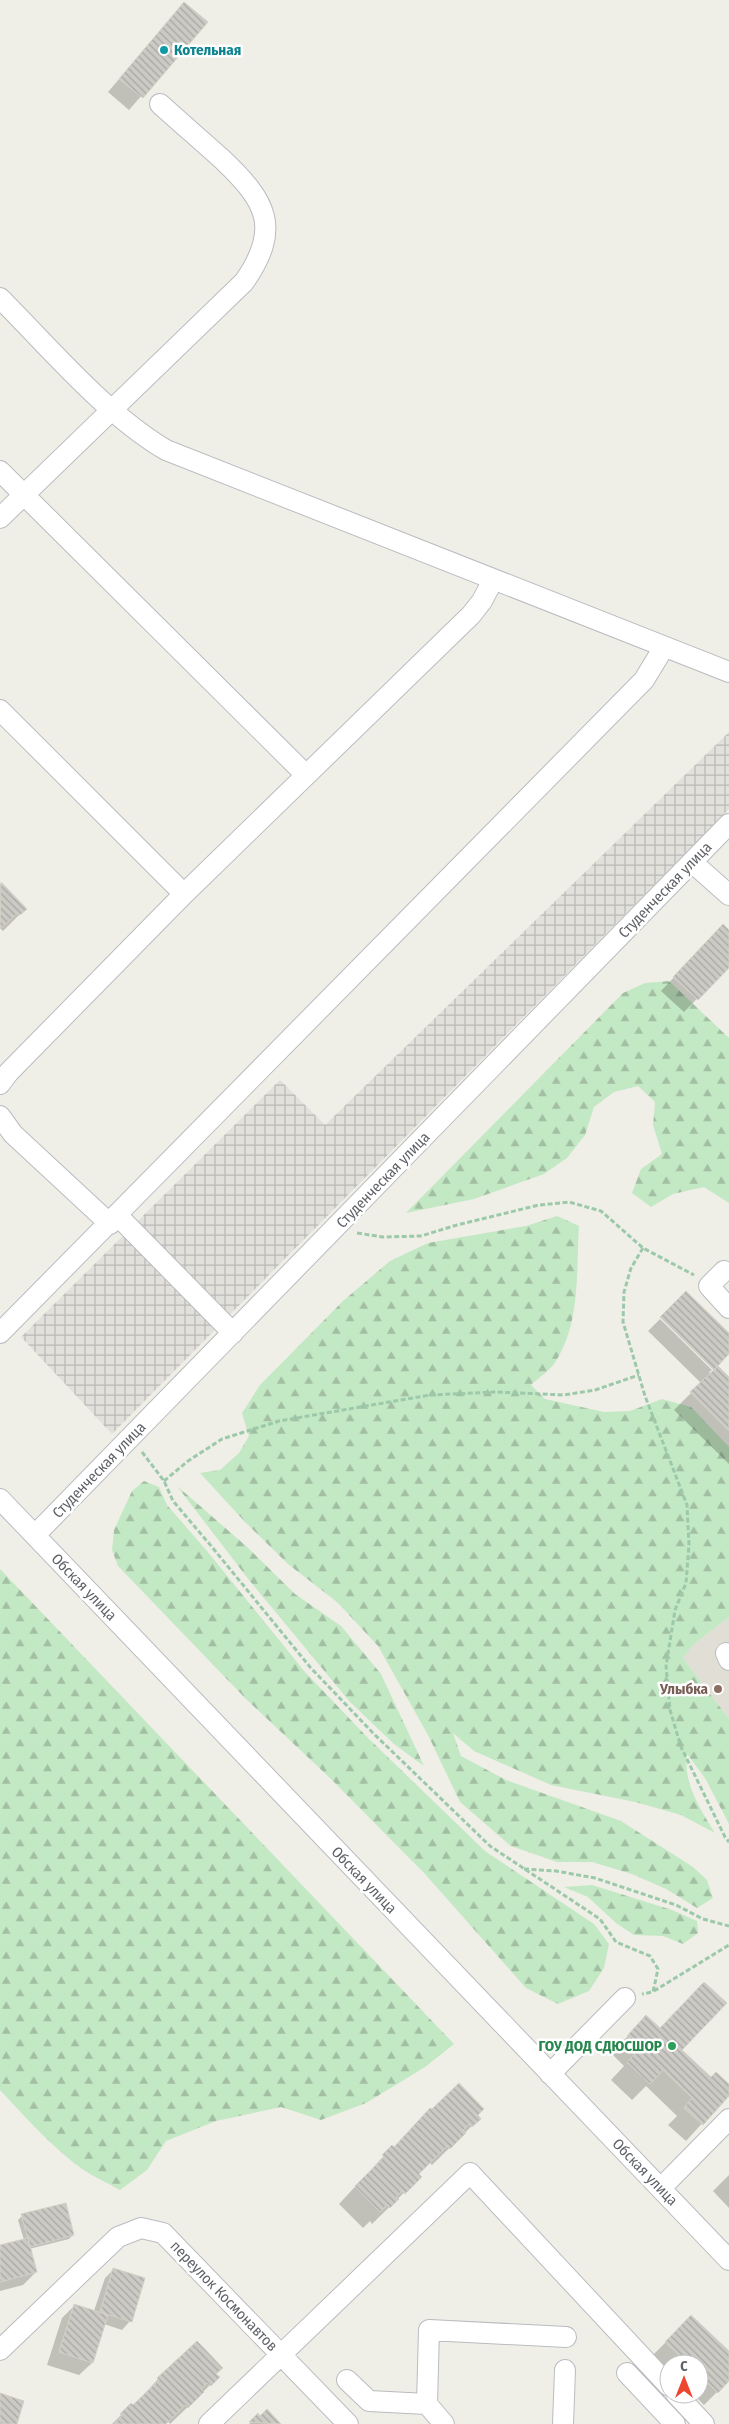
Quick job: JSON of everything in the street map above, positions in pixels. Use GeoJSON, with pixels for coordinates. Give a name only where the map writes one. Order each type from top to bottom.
{"type":"FeatureCollection","features":[{"type":"Feature","properties":{"kind":"street"},"geometry":{"type":"LineString","coordinates":[[0,518],[244,282],[258,262],[264,243],[265,224],[259,201],[248,184],[160,104]]}},
{"type":"Feature","properties":{"kind":"street"},"geometry":{"type":"LineString","coordinates":[[0,298],[112,410],[144,437],[166,450],[729,672]]}},
{"type":"Feature","properties":{"kind":"street"},"geometry":{"type":"LineString","coordinates":[[0,472],[306,775]]}},
{"type":"Feature","properties":{"kind":"street"},"geometry":{"type":"LineString","coordinates":[[0,1084],[9,1072],[184,894],[471,615],[482,601],[493,580]]}},
{"type":"Feature","properties":{"kind":"street"},"geometry":{"type":"LineString","coordinates":[[0,1333],[114,1220],[644,680],[664,647]]}},
{"type":"Feature","properties":{"kind":"street"},"geometry":{"type":"LineString","coordinates":[[0,710],[184,894]]}},
{"type":"Feature","properties":{"kind":"street","name":"Студенческая улица"},"geometry":{"type":"LineString","coordinates":[[35,1535],[729,824]]}},
{"type":"Feature","properties":{"kind":"street"},"geometry":{"type":"LineString","coordinates":[[693,862],[729,895]]}},
{"type":"Feature","properties":{"kind":"street"},"geometry":{"type":"LineString","coordinates":[[0,1116],[13,1134],[114,1220],[233,1333]]}},
{"type":"Feature","properties":{"kind":"street"},"geometry":{"type":"LineString","coordinates":[[724,1271],[709,1286],[729,1308]]}},
{"type":"Feature","properties":{"kind":"street","name":"Обская улица"},"geometry":{"type":"LineString","coordinates":[[0,1499],[729,2260]]}},
{"type":"Feature","properties":{"kind":"street"},"geometry":{"type":"LineString","coordinates":[[550,2074],[625,1998]]}},
{"type":"Feature","properties":{"kind":"street"},"geometry":{"type":"LineString","coordinates":[[661,2188],[729,2119]]}},
{"type":"Feature","properties":{"kind":"street"},"geometry":{"type":"LineString","coordinates":[[209,2424],[470,2173],[659,2375]]}},
{"type":"Feature","properties":{"kind":"street","name":"переулок Космонавтов"},"geometry":{"type":"LineString","coordinates":[[0,2350],[118,2237],[141,2228],[163,2233],[348,2424]]}},
{"type":"Feature","properties":{"kind":"street"},"geometry":{"type":"LineString","coordinates":[[444,2424],[427,2404],[429,2330],[566,2337]]}},
{"type":"Feature","properties":{"kind":"street"},"geometry":{"type":"LineString","coordinates":[[563,2424],[565,2370]]}},
{"type":"Feature","properties":{"kind":"street"},"geometry":{"type":"LineString","coordinates":[[627,2373],[675,2424]]}},
{"type":"Feature","properties":{"kind":"street"},"geometry":{"type":"LineString","coordinates":[[347,2380],[369,2401],[427,2404]]}},
{"type":"Feature","properties":{"kind":"street"},"geometry":{"type":"LineString","coordinates":[[685,2404],[704,2424]]}},
{"type":"Feature","properties":{"kind":"path"},"geometry":{"type":"LineString","coordinates":[[334,1229],[382,1237],[420,1236],[539,1205],[569,1202],[601,1211],[643,1248],[693,1274],[709,1286]]}},
{"type":"Feature","properties":{"kind":"path"},"geometry":{"type":"LineString","coordinates":[[643,1248],[631,1268],[624,1292],[623,1322],[652,1418],[687,1506],[689,1545],[686,1583],[676,1610],[666,1666],[670,1710],[681,1747],[729,1842]]}},
{"type":"Feature","properties":{"kind":"path"},"geometry":{"type":"LineString","coordinates":[[164,1481],[188,1461],[222,1439],[279,1421],[430,1395],[496,1392],[564,1395],[595,1390],[639,1375]]}},
{"type":"Feature","properties":{"kind":"path"},"geometry":{"type":"LineString","coordinates":[[130,1438],[164,1481],[173,1501],[310,1667],[490,1846],[600,1919],[616,1942],[650,1956],[658,1969],[653,1992]]}},
{"type":"Feature","properties":{"kind":"path"},"geometry":{"type":"LineString","coordinates":[[523,1869],[556,1871],[595,1878],[676,1905],[703,1920],[729,1926]]}},
{"type":"Feature","properties":{"kind":"path"},"geometry":{"type":"LineString","coordinates":[[625,1998],[653,1992],[729,1945]]}},
{"type":"Feature","properties":{"kind":"shaded area"},"geometry":{"type":"Polygon","coordinates":[[[729,732],[729,809],[112,1434],[21,1337],[280,1080],[325,1125],[729,732]]]}},
{"type":"Feature","properties":{"kind":"shaded area","name":"Улыбка"},"geometry":{"type":"Polygon","coordinates":[[[729,1617],[729,1719],[683,1658],[693,1645],[729,1617]]]}},
{"type":"Feature","properties":{"kind":"green space"},"geometry":{"type":"Polygon","coordinates":[[[669,981],[729,1038],[729,1203],[704,1187],[673,1194],[651,1207],[632,1193],[641,1169],[662,1154],[653,1125],[655,1102],[638,1086],[614,1092],[594,1107],[585,1135],[567,1158],[544,1174],[474,1199],[406,1213],[623,993],[645,983],[669,981]]]}},
{"type":"Feature","properties":{"kind":"green space"},"geometry":{"type":"Polygon","coordinates":[[[557,1216],[579,1226],[576,1295],[570,1329],[564,1346],[554,1364],[531,1385],[545,1399],[604,1412],[630,1411],[662,1399],[691,1407],[729,1447],[729,1617],[693,1645],[683,1658],[729,1719],[729,1824],[705,1778],[687,1754],[686,1765],[690,1785],[698,1805],[715,1833],[681,1815],[635,1802],[551,1785],[474,1751],[453,1733],[461,1756],[506,1780],[621,1821],[693,1867],[707,1880],[713,1898],[697,1908],[666,1889],[632,1874],[592,1862],[557,1862],[511,1846],[460,1802],[428,1735],[378,1646],[337,1602],[288,1564],[246,1523],[200,1473],[220,1470],[239,1453],[249,1436],[242,1413],[260,1385],[343,1301],[390,1261],[428,1243],[526,1226],[557,1216]]]}},
{"type":"Feature","properties":{"kind":"green space"},"geometry":{"type":"Polygon","coordinates":[[[144,1481],[159,1487],[167,1505],[207,1551],[305,1672],[368,1738],[485,1851],[594,1924],[609,1944],[604,1968],[589,1991],[558,2004],[526,1988],[425,1874],[332,1780],[246,1699],[118,1566],[112,1550],[114,1530],[132,1491],[144,1481]]]}},
{"type":"Feature","properties":{"kind":"green space"},"geometry":{"type":"Polygon","coordinates":[[[177,1486],[246,1546],[295,1594],[341,1626],[381,1674],[424,1766],[394,1744],[350,1702],[249,1580],[177,1486]]]}},
{"type":"Feature","properties":{"kind":"green space"},"geometry":{"type":"Polygon","coordinates":[[[0,1569],[454,2044],[425,2067],[366,2103],[321,2120],[281,2107],[216,2121],[166,2141],[147,2170],[120,2190],[82,2169],[29,2122],[0,2090],[0,1569]]]}},
{"type":"Feature","properties":{"kind":"green space"},"geometry":{"type":"Polygon","coordinates":[[[592,1885],[672,1910],[697,1921],[698,1933],[683,1944],[663,1936],[634,1935],[616,1923],[588,1897],[564,1887],[592,1885]]]}},
{"type":"Feature","properties":{"kind":"building","name":"Котельная"},"geometry":{"type":"Polygon","coordinates":[[[184,2],[208,22],[143,98],[119,79],[184,2]]]}},
{"type":"Feature","properties":{"kind":"building"},"geometry":{"type":"Polygon","coordinates":[[[1,882],[27,909],[20,915],[18,913],[0,929],[1,882]]]}},
{"type":"Feature","properties":{"kind":"building"},"geometry":{"type":"Polygon","coordinates":[[[723,924],[729,930],[729,968],[698,1000],[673,977],[723,924]]]}},
{"type":"Feature","properties":{"kind":"building"},"geometry":{"type":"Polygon","coordinates":[[[686,1291],[729,1333],[729,1354],[714,1370],[660,1317],[686,1291]]]}},
{"type":"Feature","properties":{"kind":"building"},"geometry":{"type":"Polygon","coordinates":[[[718,1366],[729,1377],[729,1431],[690,1392],[718,1366]]]}},
{"type":"Feature","properties":{"kind":"building"},"geometry":{"type":"Polygon","coordinates":[[[704,1982],[727,2003],[682,2050],[711,2077],[716,2072],[729,2084],[729,2096],[703,2125],[684,2108],[692,2098],[663,2070],[650,2084],[627,2062],[640,2048],[627,2036],[646,2015],[660,2028],[704,1982]]]}},
{"type":"Feature","properties":{"kind":"building"},"geometry":{"type":"Polygon","coordinates":[[[459,2083],[484,2109],[478,2115],[481,2119],[472,2127],[469,2124],[463,2130],[466,2133],[450,2149],[447,2146],[419,2174],[422,2177],[405,2194],[402,2191],[396,2197],[399,2199],[390,2208],[387,2205],[380,2212],[355,2186],[384,2157],[382,2155],[392,2145],[394,2147],[430,2108],[432,2109],[459,2083]]]}},
{"type":"Feature","properties":{"kind":"building"},"geometry":{"type":"Polygon","coordinates":[[[66,2203],[74,2235],[30,2247],[21,2214],[66,2203]]]}},
{"type":"Feature","properties":{"kind":"building"},"geometry":{"type":"Polygon","coordinates":[[[28,2238],[37,2272],[0,2282],[0,2245],[28,2238]]]}},
{"type":"Feature","properties":{"kind":"building"},"geometry":{"type":"Polygon","coordinates":[[[113,2268],[145,2278],[132,2322],[100,2312],[113,2268]]]}},
{"type":"Feature","properties":{"kind":"building"},"geometry":{"type":"Polygon","coordinates":[[[74,2304],[108,2315],[93,2363],[59,2352],[74,2304]]]}},
{"type":"Feature","properties":{"kind":"building"},"geometry":{"type":"Polygon","coordinates":[[[691,2315],[729,2351],[729,2381],[718,2393],[709,2384],[709,2354],[678,2354],[665,2342],[691,2315]]]}},
{"type":"Feature","properties":{"kind":"building"},"geometry":{"type":"Polygon","coordinates":[[[197,2341],[223,2368],[216,2374],[220,2377],[211,2386],[207,2383],[201,2389],[204,2392],[188,2408],[185,2405],[166,2424],[114,2424],[122,2416],[120,2414],[131,2403],[133,2405],[159,2380],[157,2378],[197,2341]]]}},
{"type":"Feature","properties":{"kind":"building"},"geometry":{"type":"Polygon","coordinates":[[[0,2393],[24,2401],[17,2424],[0,2424],[0,2393]]]}},
{"type":"Feature","properties":{"kind":"building"},"geometry":{"type":"Polygon","coordinates":[[[267,2409],[281,2424],[249,2422],[258,2413],[260,2416],[267,2409]]]}},
{"type":"Feature","properties":{"kind":"place","name":"Котельная"},"geometry":{"type":"Point","coordinates":[164,50]}},
{"type":"Feature","properties":{"kind":"place","name":"Улыбка"},"geometry":{"type":"Point","coordinates":[718,1689]}},
{"type":"Feature","properties":{"kind":"place","name":"ГОУ ДОД СДЮСШОР"},"geometry":{"type":"Point","coordinates":[672,2046]}}]}
